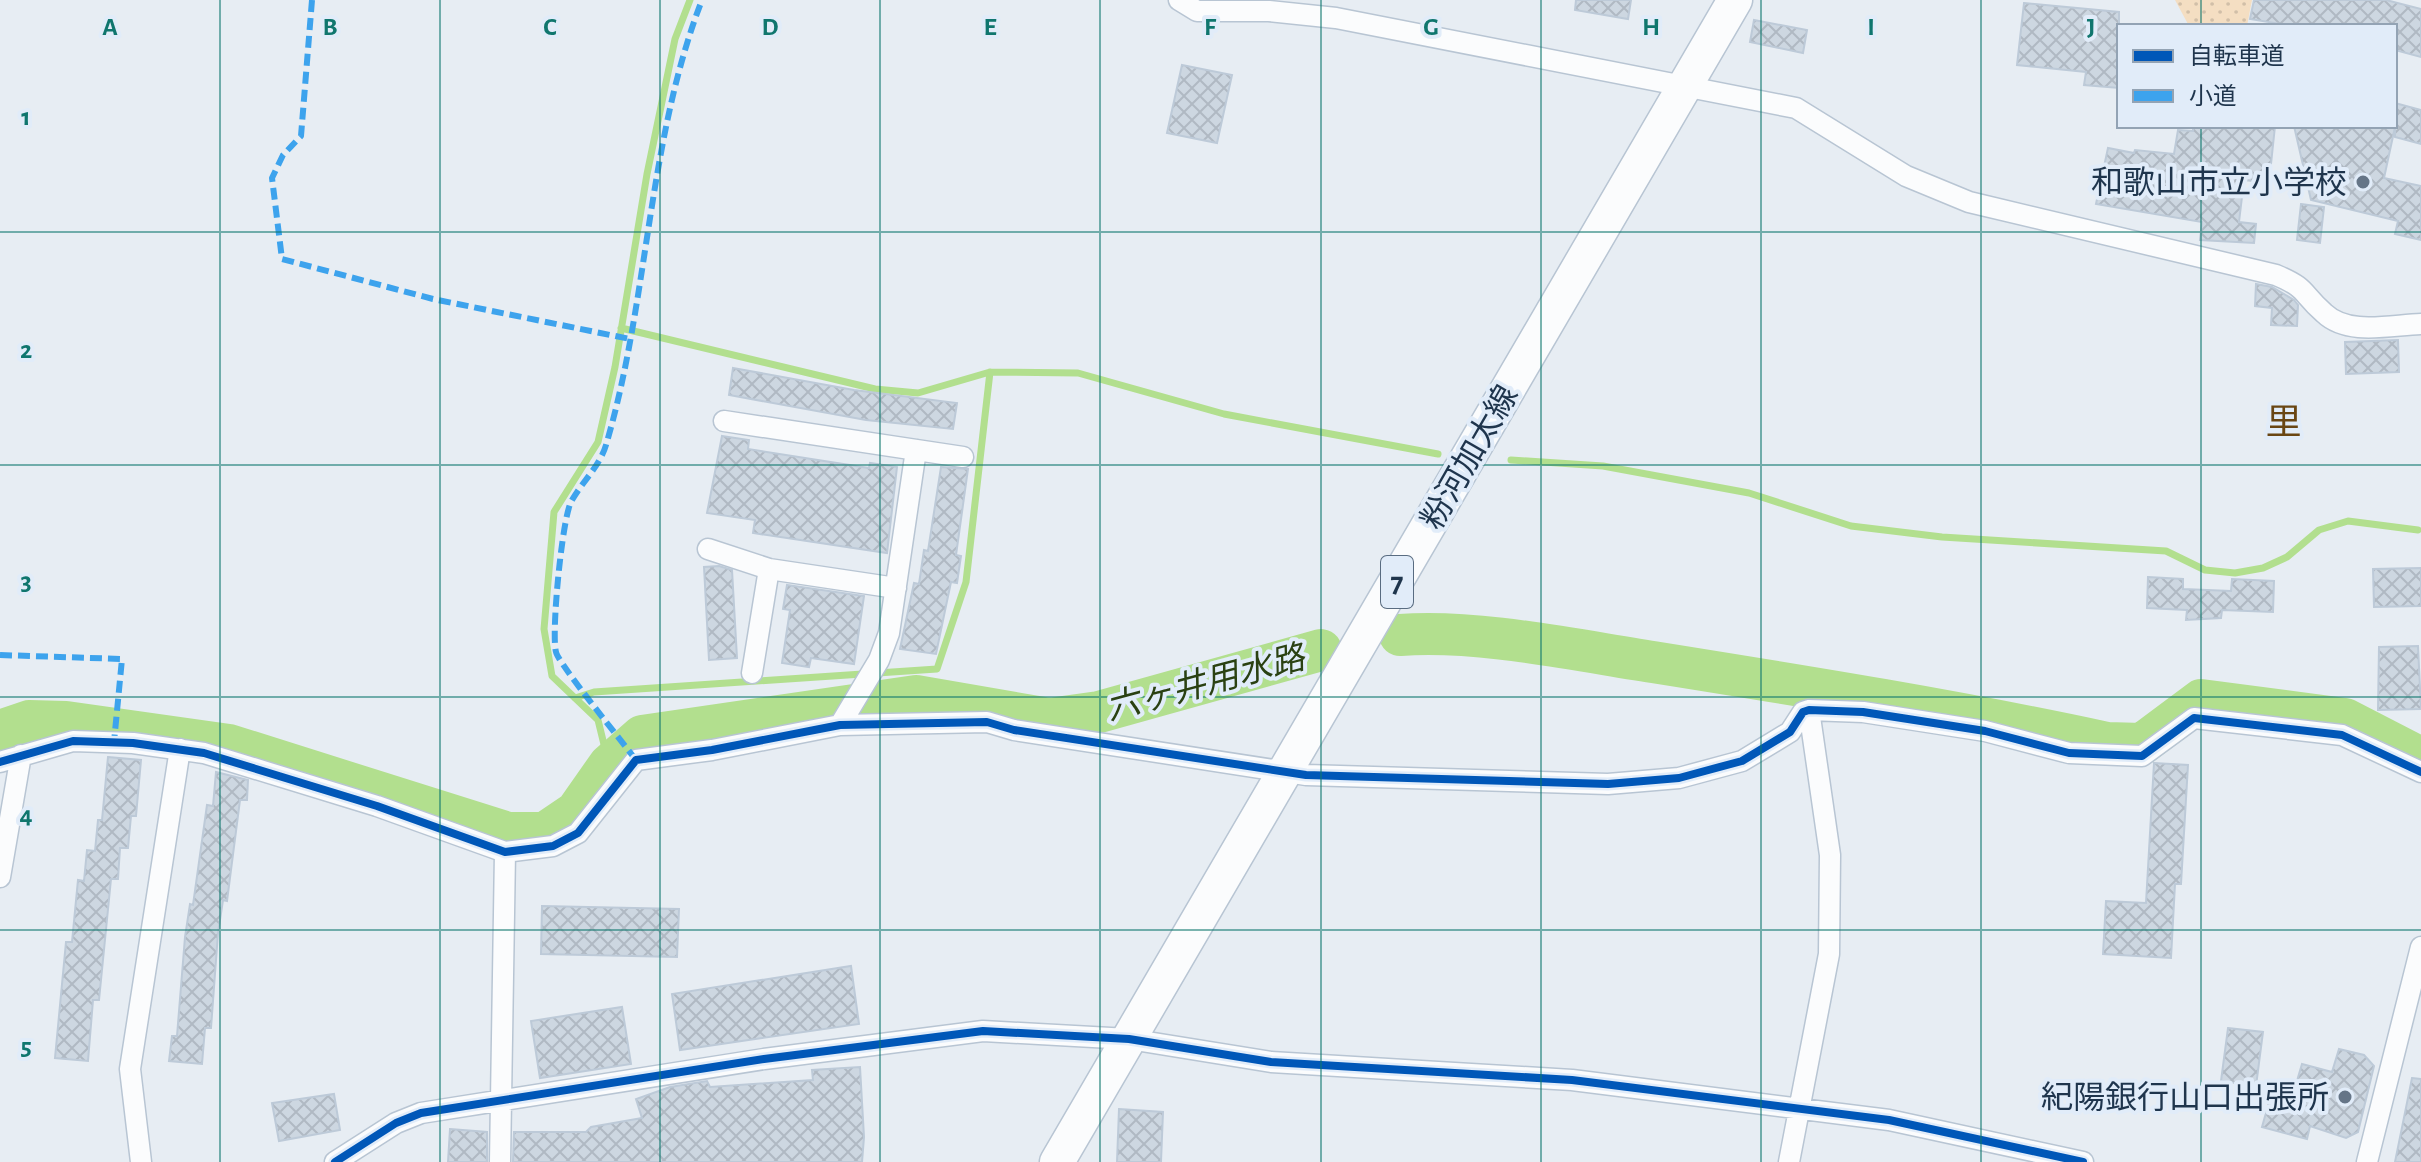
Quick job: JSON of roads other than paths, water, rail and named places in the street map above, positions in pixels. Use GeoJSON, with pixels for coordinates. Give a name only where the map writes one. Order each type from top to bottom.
{"type":"FeatureCollection","features":[{"type":"Feature","properties":{"kind":"main road","name":"粉河加太線"},"geometry":{"type":"LineString","coordinates":[[1057,1162],[1735,0]]}},
{"type":"Feature","properties":{"kind":"street"},"geometry":{"type":"LineString","coordinates":[[1179,0],[1197,11],[1338,9],[1796,108],[1906,176],[1969,202],[2276,275],[2302,286],[2324,314],[2349,327],[2421,324]]}},
{"type":"Feature","properties":{"kind":"street"},"geometry":{"type":"LineString","coordinates":[[724,421],[963,457]]}},
{"type":"Feature","properties":{"kind":"street"},"geometry":{"type":"LineString","coordinates":[[840,725],[879,660],[889,633],[916,450]]}},
{"type":"Feature","properties":{"kind":"street"},"geometry":{"type":"LineString","coordinates":[[708,549],[769,569],[896,588]]}},
{"type":"Feature","properties":{"kind":"street"},"geometry":{"type":"LineString","coordinates":[[752,673],[769,569]]}},
{"type":"Feature","properties":{"kind":"street"},"geometry":{"type":"LineString","coordinates":[[1789,1162],[1829,954],[1830,855],[1809,710]]}},
{"type":"Feature","properties":{"kind":"street"},"geometry":{"type":"LineString","coordinates":[[0,762],[73,741],[204,753],[377,806],[505,852],[553,846],[578,833],[636,760],[712,750],[840,725],[987,722],[1014,730],[1286,773],[1364,779],[1608,784],[1679,778],[1742,761],[1770,747],[1809,710],[1863,712],[1985,731],[2069,753],[2142,756],[2194,718],[2342,735],[2421,772]]}},
{"type":"Feature","properties":{"kind":"street"},"geometry":{"type":"LineString","coordinates":[[141,1162],[130,1069],[180,749]]}},
{"type":"Feature","properties":{"kind":"street"},"geometry":{"type":"LineString","coordinates":[[0,877],[21,755]]}},
{"type":"Feature","properties":{"kind":"street"},"geometry":{"type":"LineString","coordinates":[[500,1162],[505,852]]}},
{"type":"Feature","properties":{"kind":"street"},"geometry":{"type":"LineString","coordinates":[[2367,1162],[2421,947]]}},
{"type":"Feature","properties":{"kind":"street"},"geometry":{"type":"LineString","coordinates":[[335,1162],[408,1118],[503,1099],[764,1059],[983,1031],[1129,1039],[1271,1062],[1572,1080],[1889,1120],[2083,1162]]}},
{"type":"Feature","properties":{"kind":"waterway"},"geometry":{"type":"LineString","coordinates":[[609,765],[598,720],[552,676],[544,629],[554,512],[598,442],[615,367],[647,174],[675,39],[690,0]]}},
{"type":"Feature","properties":{"kind":"waterway"},"geometry":{"type":"LineString","coordinates":[[621,328],[875,389],[918,393],[990,372],[1078,373],[1224,414],[1438,454]]}},
{"type":"Feature","properties":{"kind":"waterway"},"geometry":{"type":"LineString","coordinates":[[575,698],[594,692],[937,669],[966,582],[990,372]]}},
{"type":"Feature","properties":{"kind":"waterway"},"geometry":{"type":"LineString","coordinates":[[1511,460],[1603,466],[1749,493],[1851,526],[1942,537],[2166,551],[2205,570],[2235,573],[2263,568],[2287,557],[2319,530],[2348,521],[2418,530]]}},
{"type":"Feature","properties":{"kind":"waterway","name":"六ヶ井用水路"},"geometry":{"type":"LineString","coordinates":[[1400,635],[1463,635],[1563,647],[1884,700],[2107,743],[2142,744],[2201,700],[2345,719],[2421,758]]}},
{"type":"Feature","properties":{"kind":"waterway","name":"六ヶ井用水路"},"geometry":{"type":"LineString","coordinates":[[0,731],[29,721],[66,722],[229,745],[508,833],[545,833],[576,812],[609,765],[642,736],[916,696],[1049,719],[1099,712],[1321,650]]}},
{"type":"Feature","properties":{"kind":"place","name":"和歌山市立小学校"},"geometry":{"type":"Point","coordinates":[2363,182]}},
{"type":"Feature","properties":{"kind":"place","name":"紀陽銀行山口出張所"},"geometry":{"type":"Point","coordinates":[2345,1097]}},
{"type":"Feature","properties":{"kind":"district","name":"里"},"geometry":{"type":"Point","coordinates":[2284,421]}}]}
